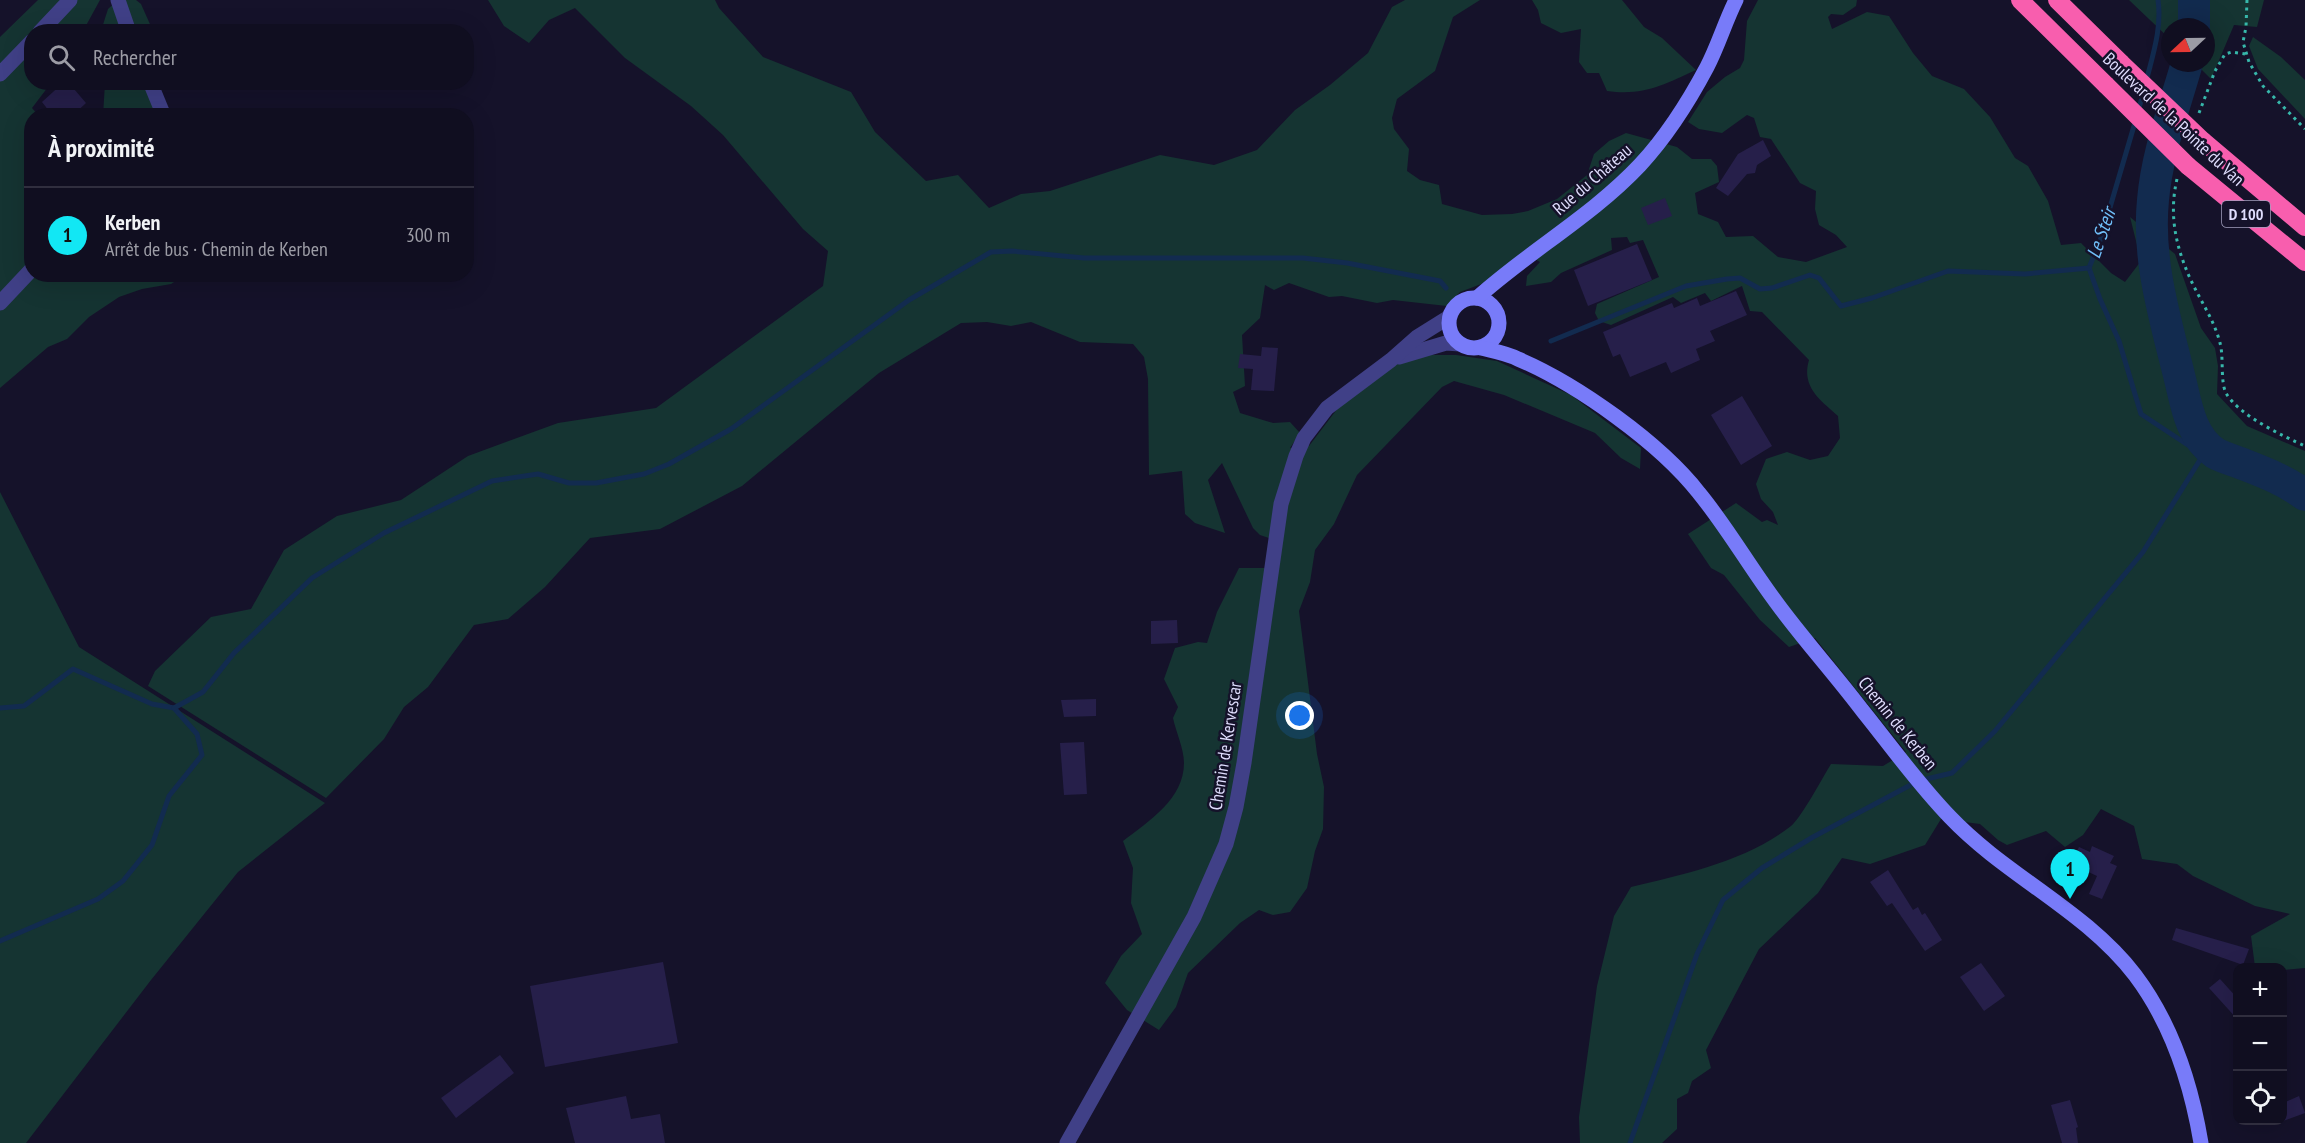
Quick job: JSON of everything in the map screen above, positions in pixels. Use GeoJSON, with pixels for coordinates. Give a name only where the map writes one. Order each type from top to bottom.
{"type":"FeatureCollection","features":[{"type":"Feature","properties":{"kind":"highway","name":"Boulevard de la Pointe du Van"},"geometry":{"type":"LineString","coordinates":[[2020,0],[2106,85],[2184,168],[2305,262]]}},
{"type":"Feature","properties":{"kind":"highway","name":"Boulevard de la Pointe du Van"},"geometry":{"type":"LineString","coordinates":[[2057,0],[2203,141],[2305,227]]}},
{"type":"Feature","properties":{"kind":"street"},"geometry":{"type":"LineString","coordinates":[[48,24],[70,0]]}},
{"type":"Feature","properties":{"kind":"street"},"geometry":{"type":"LineString","coordinates":[[118,0],[126,24]]}},
{"type":"Feature","properties":{"kind":"street","name":"Rue du Château"},"geometry":{"type":"LineString","coordinates":[[1477,298],[1506,276],[1520,261],[1604,199],[1640,165],[1666,133],[1707,67],[1736,0]]}},
{"type":"Feature","properties":{"kind":"street"},"geometry":{"type":"LineString","coordinates":[[0,74],[24,49]]}},
{"type":"Feature","properties":{"kind":"street"},"geometry":{"type":"LineString","coordinates":[[153,90],[161,108]]}},
{"type":"Feature","properties":{"kind":"street","name":"Rue du Château"},"geometry":{"type":"LineString","coordinates":[[1496,310],[1506,276]]}},
{"type":"Feature","properties":{"kind":"street"},"geometry":{"type":"LineString","coordinates":[[0,303],[24,278]]}},
{"type":"Feature","properties":{"kind":"street"},"geometry":{"type":"LineString","coordinates":[[1477,298],[1487,302],[1496,310],[1498,331],[1490,342],[1481,348],[1471,348],[1460,344],[1451,333],[1449,317],[1460,302],[1477,298]]}},
{"type":"Feature","properties":{"kind":"street","name":"Chemin de Kervescar"},"geometry":{"type":"LineString","coordinates":[[1067,1143],[1189,926],[1226,844],[1244,763],[1281,504],[1296,456],[1316,420],[1327,408],[1358,382],[1391,360],[1417,337],[1449,317]]}},
{"type":"Feature","properties":{"kind":"street","name":"Chemin de Kerben"},"geometry":{"type":"LineString","coordinates":[[1498,331],[1517,358]]}},
{"type":"Feature","properties":{"kind":"street","name":"Chemin de Kervescar"},"geometry":{"type":"LineString","coordinates":[[1391,360],[1433,346],[1446,343],[1460,344]]}},
{"type":"Feature","properties":{"kind":"street","name":"Chemin de Kerben"},"geometry":{"type":"LineString","coordinates":[[1481,348],[1517,358],[1553,377],[1611,414],[1642,437],[1698,490],[1776,602],[1935,801],[1985,850],[2098,936],[2119,957],[2148,993],[2183,1066],[2195,1107],[2201,1143]]}},
{"type":"Feature","properties":{"kind":"path"},"geometry":{"type":"LineString","coordinates":[[2247,0],[2243,42],[2245,54],[2263,86],[2305,129]]}},
{"type":"Feature","properties":{"kind":"path"},"geometry":{"type":"LineString","coordinates":[[2198,116],[2225,54],[2232,52],[2245,54]]}},
{"type":"Feature","properties":{"kind":"path"},"geometry":{"type":"LineString","coordinates":[[2184,168],[2176,180],[2172,216],[2189,276],[2214,325],[2221,345],[2226,392],[2239,407],[2266,427],[2305,447]]}},
{"type":"Feature","properties":{"kind":"green space"},"geometry":{"type":"Polygon","coordinates":[[[38,0],[100,0],[87,24],[24,24],[24,90],[46,90],[32,108],[24,108],[24,282],[174,282],[119,297],[89,317],[67,339],[48,347],[0,388],[0,37],[38,0]]]}},
{"type":"Feature","properties":{"kind":"green space"},"geometry":{"type":"Polygon","coordinates":[[[118,0],[136,0],[141,4],[150,24],[103,24],[108,9],[118,0]]]}},
{"type":"Feature","properties":{"kind":"green space"},"geometry":{"type":"Polygon","coordinates":[[[488,0],[715,0],[719,8],[763,57],[851,92],[875,132],[926,181],[958,175],[989,208],[1021,194],[1050,191],[1160,155],[1214,165],[1257,150],[1295,110],[1330,85],[1368,53],[1392,7],[1405,0],[1480,0],[1453,17],[1435,71],[1397,99],[1392,118],[1394,129],[1409,149],[1407,171],[1420,180],[1439,185],[1442,204],[1482,215],[1528,211],[1557,199],[1587,175],[1594,154],[1609,141],[1626,133],[1677,147],[1692,159],[1711,159],[1717,166],[1719,182],[1695,193],[1698,214],[1718,222],[1726,237],[1753,236],[1778,257],[1806,262],[1847,247],[1836,235],[1819,225],[1815,209],[1816,191],[1800,183],[1771,139],[1760,137],[1754,118],[1747,115],[1722,133],[1699,129],[1688,122],[1707,92],[1740,68],[1744,60],[1747,21],[1758,0],[1857,0],[1856,6],[1843,15],[1831,14],[1828,17],[1832,29],[1867,12],[1889,16],[1913,53],[1932,76],[1964,89],[1990,117],[2015,158],[2028,166],[2048,201],[2061,245],[2081,243],[2111,273],[2125,282],[2141,261],[2130,217],[2175,254],[2201,328],[2215,348],[2218,366],[2217,394],[2247,426],[2305,451],[2305,968],[2287,970],[2287,963],[2254,963],[2251,936],[2290,914],[2255,906],[2193,876],[2177,864],[2142,859],[2134,826],[2101,809],[2083,835],[2065,847],[2046,831],[2007,845],[1980,824],[1941,819],[1925,845],[1870,864],[1842,858],[1818,893],[1759,949],[1706,1050],[1711,1068],[1692,1081],[1688,1093],[1677,1099],[1677,1129],[1662,1143],[1580,1143],[1579,1117],[1597,986],[1614,916],[1631,887],[1714,865],[1773,838],[1795,822],[1831,764],[1883,766],[1906,752],[1815,638],[1789,647],[1760,620],[1724,575],[1711,568],[1688,534],[1736,503],[1762,522],[1767,520],[1778,525],[1773,512],[1761,499],[1756,484],[1766,459],[1787,452],[1810,460],[1828,456],[1840,438],[1838,416],[1819,398],[1810,385],[1807,370],[1809,360],[1762,312],[1750,311],[1742,286],[1711,301],[1705,293],[1681,303],[1673,297],[1611,325],[1599,321],[1595,313],[1597,304],[1659,277],[1643,240],[1630,243],[1627,237],[1611,238],[1612,250],[1561,273],[1551,282],[1526,286],[1527,276],[1540,262],[1528,255],[1484,283],[1460,292],[1447,306],[1393,300],[1377,303],[1342,296],[1329,297],[1289,283],[1274,290],[1265,285],[1260,318],[1242,335],[1245,386],[1233,392],[1240,413],[1273,423],[1290,422],[1300,433],[1290,448],[1309,446],[1344,400],[1393,364],[1419,355],[1456,355],[1497,361],[1571,395],[1641,448],[1640,469],[1621,458],[1595,433],[1504,395],[1454,381],[1442,387],[1357,475],[1334,524],[1315,550],[1310,582],[1299,611],[1317,754],[1324,787],[1323,829],[1315,851],[1307,888],[1290,912],[1273,915],[1259,910],[1240,923],[1188,973],[1176,1007],[1159,1030],[1127,1010],[1105,983],[1121,956],[1142,934],[1131,903],[1133,868],[1123,841],[1163,808],[1178,788],[1182,776],[1184,758],[1173,718],[1178,707],[1164,679],[1175,648],[1198,642],[1207,643],[1217,612],[1239,568],[1278,568],[1281,542],[1260,535],[1253,528],[1222,463],[1208,480],[1225,533],[1195,523],[1185,514],[1182,471],[1149,475],[1148,379],[1144,357],[1133,344],[1080,342],[1031,322],[1011,326],[987,322],[961,323],[879,373],[742,486],[660,529],[590,538],[545,587],[508,619],[474,625],[428,687],[404,707],[384,739],[326,798],[148,686],[155,671],[211,617],[251,609],[284,550],[337,516],[401,500],[468,456],[558,423],[656,408],[823,286],[828,251],[803,229],[723,135],[691,106],[625,58],[575,8],[549,20],[529,43],[504,26],[488,0]]]}},
{"type":"Feature","properties":{"kind":"green space"},"geometry":{"type":"Polygon","coordinates":[[[1532,0],[1622,0],[1644,27],[1662,38],[1696,70],[1643,91],[1607,91],[1599,73],[1587,73],[1579,62],[1581,29],[1561,33],[1541,23],[1538,10],[1532,0]]]}},
{"type":"Feature","properties":{"kind":"green space"},"geometry":{"type":"Polygon","coordinates":[[[2129,0],[2264,0],[2257,27],[2234,25],[2215,70],[2215,18],[2161,18],[2161,30],[2129,0]]]}},
{"type":"Feature","properties":{"kind":"green space"},"geometry":{"type":"Polygon","coordinates":[[[2253,37],[2281,57],[2305,80],[2305,119],[2258,69],[2249,46],[2253,37]]]}},
{"type":"Feature","properties":{"kind":"green space"},"geometry":{"type":"Polygon","coordinates":[[[2204,72],[2214,72],[2211,79],[2204,72]]]}},
{"type":"Feature","properties":{"kind":"green space"},"geometry":{"type":"Polygon","coordinates":[[[105,90],[160,90],[163,108],[103,108],[105,90]]]}},
{"type":"Feature","properties":{"kind":"green space"},"geometry":{"type":"Polygon","coordinates":[[[0,492],[79,647],[325,803],[238,872],[151,980],[26,1143],[0,1143],[0,492]]]}},
{"type":"Feature","properties":{"kind":"building"},"geometry":{"type":"Polygon","coordinates":[[[55,90],[75,90],[86,103],[81,108],[47,108],[42,102],[55,90]]]}},
{"type":"Feature","properties":{"kind":"building"},"geometry":{"type":"Polygon","coordinates":[[[1763,140],[1771,156],[1757,165],[1755,173],[1747,174],[1728,196],[1716,188],[1738,154],[1763,140]]]}},
{"type":"Feature","properties":{"kind":"building"},"geometry":{"type":"Polygon","coordinates":[[[1665,198],[1672,216],[1648,225],[1641,208],[1665,198]]]}},
{"type":"Feature","properties":{"kind":"building"},"geometry":{"type":"Polygon","coordinates":[[[1637,244],[1652,280],[1588,306],[1574,270],[1637,244]]]}},
{"type":"Feature","properties":{"kind":"building"},"geometry":{"type":"Polygon","coordinates":[[[1736,291],[1747,315],[1710,331],[1715,341],[1696,349],[1700,360],[1671,373],[1666,362],[1630,377],[1620,354],[1613,357],[1603,332],[1672,303],[1674,308],[1697,298],[1700,306],[1736,291]]]}},
{"type":"Feature","properties":{"kind":"building"},"geometry":{"type":"Polygon","coordinates":[[[1262,347],[1278,348],[1274,391],[1251,390],[1253,369],[1238,368],[1240,354],[1261,356],[1262,347]]]}},
{"type":"Feature","properties":{"kind":"building"},"geometry":{"type":"Polygon","coordinates":[[[1742,396],[1772,446],[1741,465],[1711,415],[1742,396]]]}},
{"type":"Feature","properties":{"kind":"building"},"geometry":{"type":"Polygon","coordinates":[[[1177,620],[1178,643],[1151,644],[1151,621],[1177,620]]]}},
{"type":"Feature","properties":{"kind":"building"},"geometry":{"type":"Polygon","coordinates":[[[1096,699],[1096,716],[1064,717],[1061,700],[1096,699]]]}},
{"type":"Feature","properties":{"kind":"building"},"geometry":{"type":"Polygon","coordinates":[[[1084,742],[1087,794],[1064,795],[1060,743],[1084,742]]]}},
{"type":"Feature","properties":{"kind":"building"},"geometry":{"type":"Polygon","coordinates":[[[2092,846],[2114,856],[2110,863],[2117,866],[2102,899],[2089,894],[2097,876],[2071,864],[2079,847],[2090,852],[2092,846]]]}},
{"type":"Feature","properties":{"kind":"building"},"geometry":{"type":"Polygon","coordinates":[[[1888,870],[1913,910],[1918,907],[1922,915],[1925,913],[1942,940],[1925,951],[1892,903],[1887,906],[1870,882],[1888,870]]]}},
{"type":"Feature","properties":{"kind":"building"},"geometry":{"type":"Polygon","coordinates":[[[2176,928],[2249,949],[2244,963],[2237,963],[2172,940],[2176,928]]]}},
{"type":"Feature","properties":{"kind":"building"},"geometry":{"type":"Polygon","coordinates":[[[663,962],[678,1043],[545,1067],[530,986],[663,962]]]}},
{"type":"Feature","properties":{"kind":"building"},"geometry":{"type":"Polygon","coordinates":[[[1981,963],[2005,996],[1984,1011],[1960,977],[1981,963]]]}},
{"type":"Feature","properties":{"kind":"building"},"geometry":{"type":"Polygon","coordinates":[[[2220,979],[2233,993],[2233,1014],[2209,988],[2220,979]]]}},
{"type":"Feature","properties":{"kind":"building"},"geometry":{"type":"Polygon","coordinates":[[[500,1055],[514,1073],[456,1118],[441,1098],[500,1055]]]}},
{"type":"Feature","properties":{"kind":"building"},"geometry":{"type":"Polygon","coordinates":[[[626,1096],[631,1119],[660,1114],[665,1143],[575,1143],[566,1108],[626,1096]]]}},
{"type":"Feature","properties":{"kind":"building"},"geometry":{"type":"Polygon","coordinates":[[[2299,1096],[2305,1113],[2287,1120],[2287,1101],[2299,1096]]]}},
{"type":"Feature","properties":{"kind":"building"},"geometry":{"type":"Polygon","coordinates":[[[2070,1100],[2078,1127],[2076,1128],[2078,1143],[2062,1143],[2051,1105],[2070,1100]]]}},
{"type":"Feature","properties":{"kind":"waterway","name":"Le Steir"},"geometry":{"type":"LineString","coordinates":[[2146,82],[2158,31],[2158,0]]}},
{"type":"Feature","properties":{"kind":"waterway","name":"Le Steir"},"geometry":{"type":"LineString","coordinates":[[2194,0],[2194,18]]}},
{"type":"Feature","properties":{"kind":"waterway","name":"Le Steir"},"geometry":{"type":"LineString","coordinates":[[2184,72],[2158,165],[2152,222],[2158,289],[2187,407],[2199,437],[2215,453],[2274,477],[2305,495]]}},
{"type":"Feature","properties":{"kind":"waterway","name":"Le Steir"},"geometry":{"type":"LineString","coordinates":[[2138,111],[2144,91]]}},
{"type":"Feature","properties":{"kind":"waterway","name":"Le Steir"},"geometry":{"type":"LineString","coordinates":[[2136,119],[2101,238],[2089,268],[2119,341],[2141,414],[2203,455],[2214,452]]}},
{"type":"Feature","properties":{"kind":"waterway"},"geometry":{"type":"LineString","coordinates":[[174,708],[203,692],[234,653],[312,578],[384,533],[492,481],[538,474],[569,483],[596,483],[644,474],[669,464],[731,429],[909,300],[991,252],[1012,251],[1084,258],[1303,258],[1347,263],[1440,281],[1446,288]]}},
{"type":"Feature","properties":{"kind":"waterway"},"geometry":{"type":"LineString","coordinates":[[1551,341],[1686,286],[1727,279],[1740,278],[1760,289],[1772,288],[1810,275],[1819,278],[1841,306],[1872,298],[1948,271],[2025,274],[2089,268]]}},
{"type":"Feature","properties":{"kind":"waterway"},"geometry":{"type":"LineString","coordinates":[[1630,1143],[1697,954],[1723,900],[1762,868],[1813,837],[1918,781],[1952,773],[1995,731],[2143,552],[2203,455]]}},
{"type":"Feature","properties":{"kind":"waterway"},"geometry":{"type":"LineString","coordinates":[[0,708],[24,706],[73,669],[152,704],[174,708],[197,734],[202,755],[169,796],[152,845],[123,881],[98,899],[0,941]]}},
{"type":"Feature","properties":{"kind":"place","name":"Kerben"},"geometry":{"type":"Point","coordinates":[2070,899]}}]}
